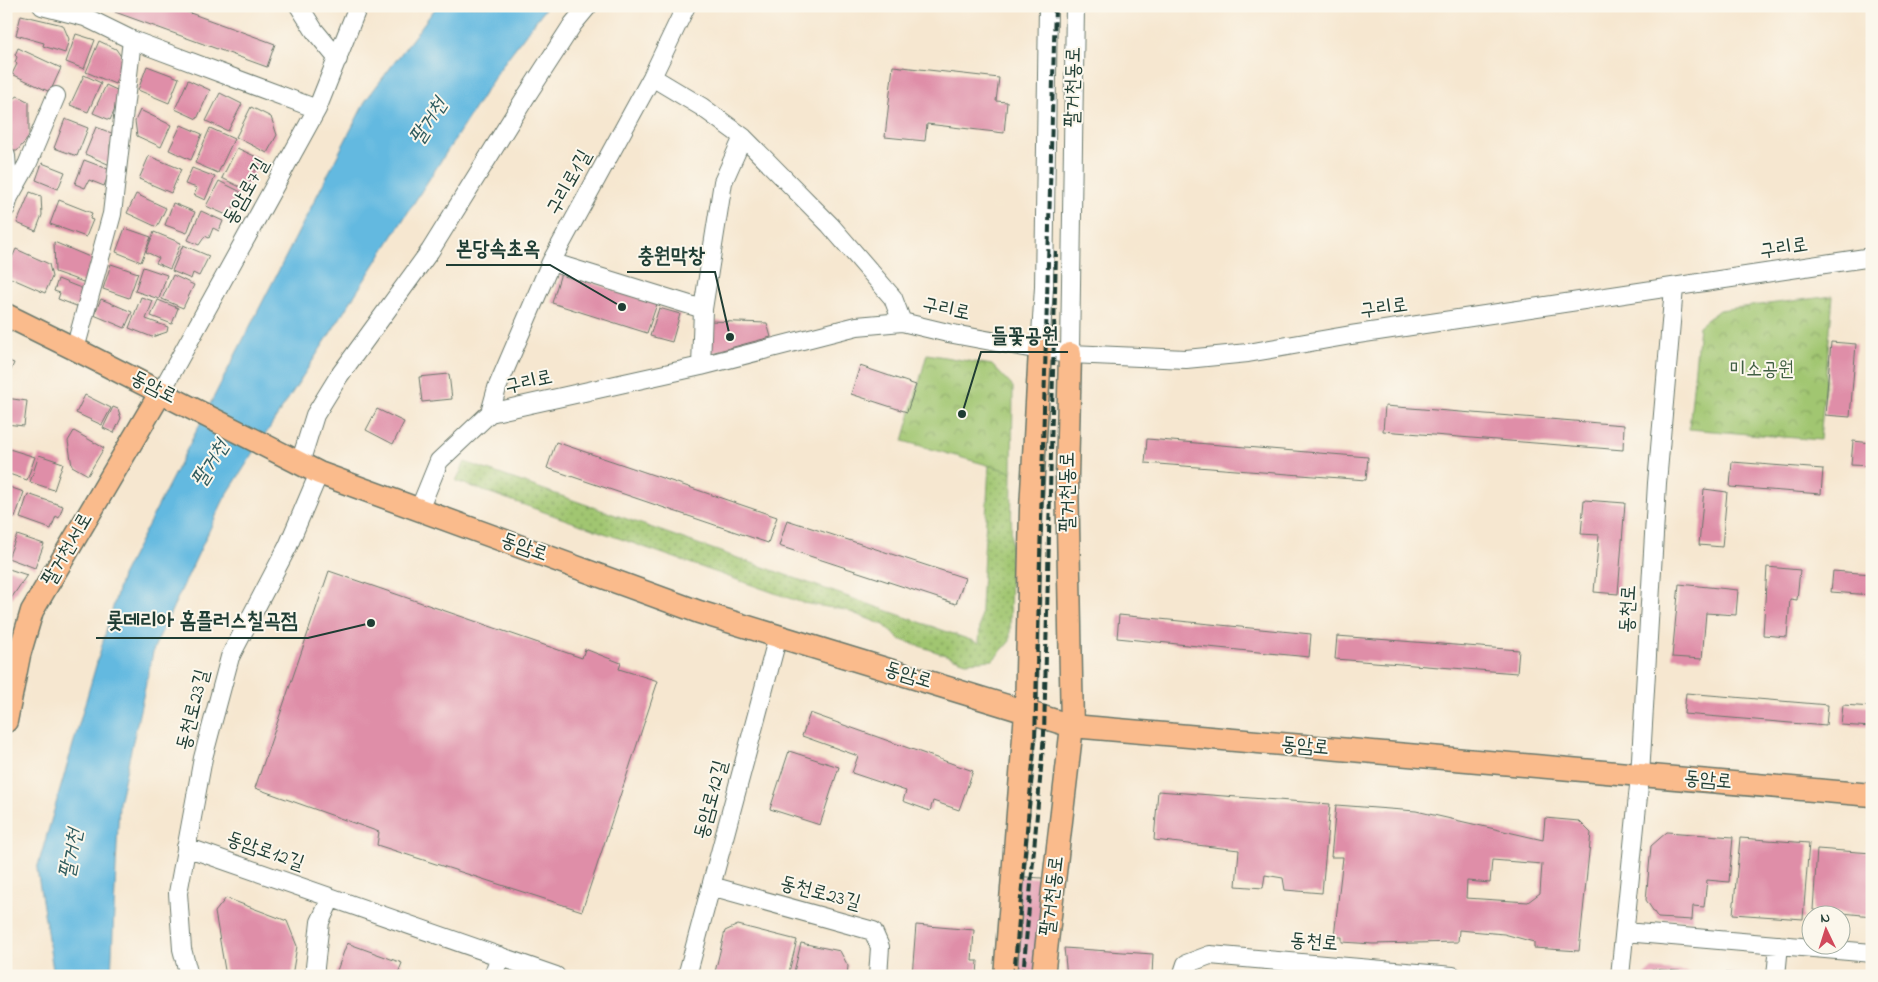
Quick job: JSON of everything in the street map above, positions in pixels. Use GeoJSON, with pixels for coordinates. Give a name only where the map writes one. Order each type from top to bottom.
{"type":"FeatureCollection","features":[{"type":"Feature","properties":{"kind":"main road","name":"동암로"},"geometry":{"type":"LineString","coordinates":[[6,315],[310,468],[419,510],[699,612],[1072,726],[1872,795]]}},
{"type":"Feature","properties":{"kind":"main road","name":"팔거천동로"},"geometry":{"type":"LineString","coordinates":[[1005,976],[1026,712],[1031,509],[1040,350]]}},
{"type":"Feature","properties":{"kind":"main road","name":"팔거천동로"},"geometry":{"type":"LineString","coordinates":[[1043,976],[1072,726],[1067,476],[1070,354]]}},
{"type":"Feature","properties":{"kind":"main road","name":"팔거천서로"},"geometry":{"type":"LineString","coordinates":[[6,721],[7,699],[32,611],[161,392]]}},
{"type":"Feature","properties":{"kind":"street"},"geometry":{"type":"LineString","coordinates":[[42,6],[86,12],[132,40],[317,109]]}},
{"type":"Feature","properties":{"kind":"street"},"geometry":{"type":"LineString","coordinates":[[300,6],[314,30],[338,59]]}},
{"type":"Feature","properties":{"kind":"street","name":"동암로7길"},"geometry":{"type":"LineString","coordinates":[[161,392],[317,109],[358,6]]}},
{"type":"Feature","properties":{"kind":"street","name":"동천로23길"},"geometry":{"type":"LineString","coordinates":[[189,976],[182,949],[178,894],[204,758],[230,657],[288,546],[310,468],[315,415],[339,376],[430,251],[525,98],[588,6]]}},
{"type":"Feature","properties":{"kind":"street","name":"구리로1길"},"geometry":{"type":"LineString","coordinates":[[490,413],[496,388],[551,262],[652,77],[686,6]]}},
{"type":"Feature","properties":{"kind":"street","name":"팔거천동로"},"geometry":{"type":"LineString","coordinates":[[1040,350],[1044,287],[1048,6]]}},
{"type":"Feature","properties":{"kind":"street","name":"팔거천동로"},"geometry":{"type":"LineString","coordinates":[[1070,354],[1075,6]]}},
{"type":"Feature","properties":{"kind":"street"},"geometry":{"type":"LineString","coordinates":[[75,349],[112,214],[132,40]]}},
{"type":"Feature","properties":{"kind":"street","name":"구리로"},"geometry":{"type":"LineString","coordinates":[[652,77],[702,107],[743,137],[830,225],[893,298],[902,322]]}},
{"type":"Feature","properties":{"kind":"street"},"geometry":{"type":"LineString","coordinates":[[8,202],[27,165],[56,96]]}},
{"type":"Feature","properties":{"kind":"street"},"geometry":{"type":"LineString","coordinates":[[701,366],[702,309],[723,182],[743,137]]}},
{"type":"Feature","properties":{"kind":"street"},"geometry":{"type":"LineString","coordinates":[[6,156],[8,202]]}},
{"type":"Feature","properties":{"kind":"street","name":"구리로"},"geometry":{"type":"LineString","coordinates":[[419,510],[438,461],[490,413],[701,366],[857,326],[902,322],[948,333],[1070,354],[1186,359],[1239,354],[1361,333],[1674,288],[1872,257]]}},
{"type":"Feature","properties":{"kind":"street"},"geometry":{"type":"LineString","coordinates":[[551,262],[702,309]]}},
{"type":"Feature","properties":{"kind":"street","name":"동천로"},"geometry":{"type":"LineString","coordinates":[[1620,976],[1640,776],[1657,483],[1674,288]]}},
{"type":"Feature","properties":{"kind":"street","name":"동암로12길"},"geometry":{"type":"LineString","coordinates":[[687,976],[778,636]]}},
{"type":"Feature","properties":{"kind":"street","name":"동암로12길"},"geometry":{"type":"LineString","coordinates":[[186,847],[556,976]]}},
{"type":"Feature","properties":{"kind":"street","name":"동천로23길"},"geometry":{"type":"LineString","coordinates":[[711,886],[873,931],[880,947],[878,976]]}},
{"type":"Feature","properties":{"kind":"street"},"geometry":{"type":"LineString","coordinates":[[314,976],[320,922],[331,898]]}},
{"type":"Feature","properties":{"kind":"street"},"geometry":{"type":"LineString","coordinates":[[1625,932],[1872,953]]}},
{"type":"Feature","properties":{"kind":"street"},"geometry":{"type":"LineString","coordinates":[[1776,976],[1779,946]]}},
{"type":"Feature","properties":{"kind":"street","name":"동천로"},"geometry":{"type":"LineString","coordinates":[[1182,976],[1186,964],[1210,955],[1453,976]]}},
{"type":"Feature","properties":{"kind":"street"},"geometry":{"type":"LineString","coordinates":[[493,976],[500,956]]}},
{"type":"Feature","properties":{"kind":"green space","name":"미소공원"},"geometry":{"type":"Polygon","coordinates":[[[1833,296],[1820,440],[1689,429],[1699,326],[1719,310],[1833,296]]]}},
{"type":"Feature","properties":{"kind":"green space"},"geometry":{"type":"Polygon","coordinates":[[[927,354],[992,365],[1013,387],[1012,472],[903,441],[927,354]]]}},
{"type":"Feature","properties":{"kind":"green space"},"geometry":{"type":"Polygon","coordinates":[[[465,462],[979,643],[989,465],[1012,472],[1010,641],[993,660],[966,662],[899,639],[884,625],[845,610],[803,603],[456,481],[465,462]]]}},
{"type":"Feature","properties":{"kind":"water","name":"팔거천"},"geometry":{"type":"Polygon","coordinates":[[[437,6],[547,6],[503,64],[224,499],[154,648],[119,803],[111,976],[54,976],[37,869],[122,576],[366,100],[437,6]]]}},
{"type":"Feature","properties":{"kind":"building"},"geometry":{"type":"Polygon","coordinates":[[[117,6],[171,6],[275,44],[267,67],[115,12],[117,6]]]}},
{"type":"Feature","properties":{"kind":"building"},"geometry":{"type":"Polygon","coordinates":[[[21,15],[63,25],[69,39],[65,53],[43,46],[44,43],[16,35],[21,15]]]}},
{"type":"Feature","properties":{"kind":"building"},"geometry":{"type":"Polygon","coordinates":[[[76,34],[95,40],[84,69],[66,62],[76,34]]]}},
{"type":"Feature","properties":{"kind":"building"},"geometry":{"type":"Polygon","coordinates":[[[99,41],[116,49],[124,61],[115,84],[86,72],[99,41]]]}},
{"type":"Feature","properties":{"kind":"building"},"geometry":{"type":"Polygon","coordinates":[[[18,48],[61,68],[50,92],[12,74],[17,64],[15,62],[17,57],[15,55],[18,48]]]}},
{"type":"Feature","properties":{"kind":"building"},"geometry":{"type":"Polygon","coordinates":[[[147,66],[179,78],[169,103],[138,90],[147,66]]]}},
{"type":"Feature","properties":{"kind":"building"},"geometry":{"type":"Polygon","coordinates":[[[893,66],[999,78],[996,101],[1007,102],[1004,133],[927,124],[925,141],[885,137],[893,66]]]}},
{"type":"Feature","properties":{"kind":"building"},"geometry":{"type":"Polygon","coordinates":[[[84,75],[101,83],[88,112],[70,105],[84,75]]]}},
{"type":"Feature","properties":{"kind":"building"},"geometry":{"type":"Polygon","coordinates":[[[188,80],[210,90],[197,119],[175,109],[188,80]]]}},
{"type":"Feature","properties":{"kind":"building"},"geometry":{"type":"Polygon","coordinates":[[[106,85],[123,93],[110,120],[93,113],[106,85]]]}},
{"type":"Feature","properties":{"kind":"building"},"geometry":{"type":"Polygon","coordinates":[[[220,93],[242,104],[228,131],[206,121],[220,93]]]}},
{"type":"Feature","properties":{"kind":"building"},"geometry":{"type":"Polygon","coordinates":[[[18,96],[29,102],[29,137],[17,151],[12,151],[9,101],[18,96]]]}},
{"type":"Feature","properties":{"kind":"building"},"geometry":{"type":"Polygon","coordinates":[[[251,107],[271,117],[277,135],[267,153],[236,137],[251,107]]]}},
{"type":"Feature","properties":{"kind":"building"},"geometry":{"type":"Polygon","coordinates":[[[140,110],[171,125],[161,147],[137,136],[135,121],[140,110]]]}},
{"type":"Feature","properties":{"kind":"building"},"geometry":{"type":"Polygon","coordinates":[[[65,119],[88,128],[77,156],[54,148],[65,119]]]}},
{"type":"Feature","properties":{"kind":"building"},"geometry":{"type":"Polygon","coordinates":[[[181,125],[202,134],[191,160],[169,150],[181,125]]]}},
{"type":"Feature","properties":{"kind":"building"},"geometry":{"type":"Polygon","coordinates":[[[96,127],[114,134],[110,145],[110,165],[85,154],[96,127]]]}},
{"type":"Feature","properties":{"kind":"building"},"geometry":{"type":"Polygon","coordinates":[[[210,128],[234,139],[218,173],[195,163],[210,128]]]}},
{"type":"Feature","properties":{"kind":"building"},"geometry":{"type":"Polygon","coordinates":[[[237,148],[261,159],[246,190],[222,178],[237,148]]]}},
{"type":"Feature","properties":{"kind":"building"},"geometry":{"type":"Polygon","coordinates":[[[149,156],[181,169],[171,193],[139,179],[149,156]]]}},
{"type":"Feature","properties":{"kind":"building"},"geometry":{"type":"Polygon","coordinates":[[[84,160],[108,169],[108,176],[104,186],[89,180],[85,188],[75,184],[84,160]]]}},
{"type":"Feature","properties":{"kind":"building"},"geometry":{"type":"Polygon","coordinates":[[[42,163],[65,172],[58,189],[36,180],[42,163]]]}},
{"type":"Feature","properties":{"kind":"building"},"geometry":{"type":"Polygon","coordinates":[[[192,168],[215,177],[205,200],[194,195],[197,188],[185,184],[192,168]]]}},
{"type":"Feature","properties":{"kind":"building"},"geometry":{"type":"Polygon","coordinates":[[[219,181],[241,192],[229,216],[206,206],[219,181]]]}},
{"type":"Feature","properties":{"kind":"building"},"geometry":{"type":"Polygon","coordinates":[[[30,192],[41,196],[42,215],[36,231],[17,223],[30,192]]]}},
{"type":"Feature","properties":{"kind":"building"},"geometry":{"type":"Polygon","coordinates":[[[136,194],[166,208],[157,227],[127,213],[136,194]]]}},
{"type":"Feature","properties":{"kind":"building"},"geometry":{"type":"Polygon","coordinates":[[[59,200],[92,213],[90,219],[93,220],[86,237],[50,224],[59,200]]]}},
{"type":"Feature","properties":{"kind":"building"},"geometry":{"type":"Polygon","coordinates":[[[173,203],[195,212],[187,233],[165,225],[173,203]]]}},
{"type":"Feature","properties":{"kind":"building"},"geometry":{"type":"Polygon","coordinates":[[[201,211],[223,221],[219,231],[213,228],[209,238],[205,236],[199,245],[188,240],[201,211]]]}},
{"type":"Feature","properties":{"kind":"building"},"geometry":{"type":"Polygon","coordinates":[[[125,228],[151,237],[141,262],[116,252],[125,228]]]}},
{"type":"Feature","properties":{"kind":"building"},"geometry":{"type":"Polygon","coordinates":[[[154,232],[181,243],[170,269],[156,263],[159,258],[146,252],[154,232]]]}},
{"type":"Feature","properties":{"kind":"building"},"geometry":{"type":"Polygon","coordinates":[[[54,242],[92,258],[86,283],[55,272],[54,242]]]}},
{"type":"Feature","properties":{"kind":"building"},"geometry":{"type":"Polygon","coordinates":[[[183,245],[209,256],[199,276],[193,273],[191,279],[172,271],[183,245]]]}},
{"type":"Feature","properties":{"kind":"building"},"geometry":{"type":"Polygon","coordinates":[[[16,249],[49,264],[52,277],[45,293],[6,276],[6,264],[8,261],[10,262],[16,249]]]}},
{"type":"Feature","properties":{"kind":"building"},"geometry":{"type":"Polygon","coordinates":[[[111,264],[138,273],[129,298],[103,289],[111,264]]]}},
{"type":"Feature","properties":{"kind":"building"},"geometry":{"type":"Polygon","coordinates":[[[143,267],[167,275],[159,299],[135,291],[143,267]]]}},
{"type":"Feature","properties":{"kind":"building"},"geometry":{"type":"Polygon","coordinates":[[[561,273],[657,304],[647,333],[552,303],[561,273]]]}},
{"type":"Feature","properties":{"kind":"building"},"geometry":{"type":"Polygon","coordinates":[[[173,275],[194,285],[183,308],[162,299],[173,275]]]}},
{"type":"Feature","properties":{"kind":"building"},"geometry":{"type":"Polygon","coordinates":[[[58,279],[86,290],[79,307],[58,299],[60,293],[54,291],[58,279]]]}},
{"type":"Feature","properties":{"kind":"building"},"geometry":{"type":"Polygon","coordinates":[[[141,297],[153,301],[146,319],[168,327],[167,332],[152,337],[129,328],[141,297]]]}},
{"type":"Feature","properties":{"kind":"building"},"geometry":{"type":"Polygon","coordinates":[[[101,299],[132,312],[125,328],[94,315],[101,299]]]}},
{"type":"Feature","properties":{"kind":"building"},"geometry":{"type":"Polygon","coordinates":[[[158,300],[178,308],[172,324],[151,316],[158,300]]]}},
{"type":"Feature","properties":{"kind":"building"},"geometry":{"type":"Polygon","coordinates":[[[659,308],[680,314],[672,342],[650,336],[659,308]]]}},
{"type":"Feature","properties":{"kind":"building"},"geometry":{"type":"Polygon","coordinates":[[[709,321],[767,323],[771,337],[711,353],[706,336],[709,321]]]}},
{"type":"Feature","properties":{"kind":"building"},"geometry":{"type":"Polygon","coordinates":[[[1831,342],[1856,344],[1850,417],[1825,415],[1831,342]]]}},
{"type":"Feature","properties":{"kind":"building"},"geometry":{"type":"Polygon","coordinates":[[[6,360],[14,363],[6,382],[6,360]]]}},
{"type":"Feature","properties":{"kind":"building"},"geometry":{"type":"Polygon","coordinates":[[[860,366],[916,385],[907,412],[851,394],[860,366]]]}},
{"type":"Feature","properties":{"kind":"building"},"geometry":{"type":"Polygon","coordinates":[[[449,374],[452,399],[422,402],[419,377],[449,374]]]}},
{"type":"Feature","properties":{"kind":"building"},"geometry":{"type":"Polygon","coordinates":[[[85,395],[111,408],[102,425],[76,413],[85,395]]]}},
{"type":"Feature","properties":{"kind":"building"},"geometry":{"type":"Polygon","coordinates":[[[6,398],[27,401],[24,426],[6,424],[6,398]]]}},
{"type":"Feature","properties":{"kind":"building"},"geometry":{"type":"Polygon","coordinates":[[[1385,406],[1624,425],[1623,450],[1383,431],[1385,406]]]}},
{"type":"Feature","properties":{"kind":"building"},"geometry":{"type":"Polygon","coordinates":[[[113,407],[118,409],[121,418],[114,433],[103,428],[113,407]]]}},
{"type":"Feature","properties":{"kind":"building"},"geometry":{"type":"Polygon","coordinates":[[[377,409],[404,422],[393,444],[366,430],[377,409]]]}},
{"type":"Feature","properties":{"kind":"building"},"geometry":{"type":"Polygon","coordinates":[[[74,431],[104,448],[88,475],[72,466],[68,441],[74,431]]]}},
{"type":"Feature","properties":{"kind":"building"},"geometry":{"type":"Polygon","coordinates":[[[1147,439],[1368,457],[1366,480],[1145,463],[1147,439]]]}},
{"type":"Feature","properties":{"kind":"building"},"geometry":{"type":"Polygon","coordinates":[[[1853,441],[1872,443],[1872,466],[1851,465],[1853,441]]]}},
{"type":"Feature","properties":{"kind":"building"},"geometry":{"type":"Polygon","coordinates":[[[556,442],[777,517],[768,543],[547,468],[556,442]]]}},
{"type":"Feature","properties":{"kind":"building"},"geometry":{"type":"Polygon","coordinates":[[[6,448],[35,457],[27,480],[6,473],[6,448]]]}},
{"type":"Feature","properties":{"kind":"building"},"geometry":{"type":"Polygon","coordinates":[[[39,455],[63,463],[54,490],[30,482],[39,455]]]}},
{"type":"Feature","properties":{"kind":"building"},"geometry":{"type":"Polygon","coordinates":[[[1732,462],[1823,469],[1821,494],[1730,487],[1732,462]]]}},
{"type":"Feature","properties":{"kind":"building"},"geometry":{"type":"Polygon","coordinates":[[[6,486],[24,492],[15,518],[6,515],[6,486]]]}},
{"type":"Feature","properties":{"kind":"building"},"geometry":{"type":"Polygon","coordinates":[[[1704,489],[1727,492],[1722,547],[1699,545],[1704,489]]]}},
{"type":"Feature","properties":{"kind":"building"},"geometry":{"type":"Polygon","coordinates":[[[28,494],[63,506],[59,518],[56,516],[51,529],[20,518],[28,494]]]}},
{"type":"Feature","properties":{"kind":"building"},"geometry":{"type":"Polygon","coordinates":[[[1584,500],[1625,503],[1618,594],[1594,592],[1599,535],[1581,534],[1584,500]]]}},
{"type":"Feature","properties":{"kind":"building"},"geometry":{"type":"Polygon","coordinates":[[[787,520],[965,578],[956,604],[779,546],[787,520]]]}},
{"type":"Feature","properties":{"kind":"building"},"geometry":{"type":"Polygon","coordinates":[[[6,531],[11,533],[6,544],[6,531]]]}},
{"type":"Feature","properties":{"kind":"building"},"geometry":{"type":"Polygon","coordinates":[[[17,535],[44,544],[35,568],[8,558],[17,535]]]}},
{"type":"Feature","properties":{"kind":"building"},"geometry":{"type":"Polygon","coordinates":[[[1767,567],[1800,570],[1797,600],[1790,599],[1787,637],[1763,635],[1767,567]]]}},
{"type":"Feature","properties":{"kind":"building"},"geometry":{"type":"Polygon","coordinates":[[[6,568],[27,575],[10,600],[6,599],[6,568]]]}},
{"type":"Feature","properties":{"kind":"building"},"geometry":{"type":"Polygon","coordinates":[[[329,571],[582,658],[585,649],[621,663],[619,669],[658,681],[582,911],[377,845],[379,832],[255,788],[329,571]]]}},
{"type":"Feature","properties":{"kind":"building"},"geometry":{"type":"Polygon","coordinates":[[[1833,571],[1872,574],[1872,595],[1831,592],[1833,571]]]}},
{"type":"Feature","properties":{"kind":"building"},"geometry":{"type":"Polygon","coordinates":[[[1679,584],[1738,590],[1736,615],[1706,613],[1702,659],[1672,657],[1679,584]]]}},
{"type":"Feature","properties":{"kind":"building"},"geometry":{"type":"Polygon","coordinates":[[[1119,615],[1311,634],[1309,657],[1117,638],[1119,615]]]}},
{"type":"Feature","properties":{"kind":"building"},"geometry":{"type":"Polygon","coordinates":[[[1337,636],[1519,650],[1517,673],[1335,659],[1337,636]]]}},
{"type":"Feature","properties":{"kind":"building"},"geometry":{"type":"Polygon","coordinates":[[[1686,693],[1828,705],[1826,726],[1684,714],[1686,693]]]}},
{"type":"Feature","properties":{"kind":"building"},"geometry":{"type":"Polygon","coordinates":[[[1843,705],[1872,707],[1872,727],[1841,725],[1843,705]]]}},
{"type":"Feature","properties":{"kind":"building"},"geometry":{"type":"Polygon","coordinates":[[[810,713],[973,771],[959,810],[933,801],[930,811],[903,801],[906,791],[852,773],[858,756],[802,736],[810,713]]]}},
{"type":"Feature","properties":{"kind":"building"},"geometry":{"type":"Polygon","coordinates":[[[789,751],[839,767],[820,825],[770,809],[789,751]]]}},
{"type":"Feature","properties":{"kind":"building"},"geometry":{"type":"Polygon","coordinates":[[[1158,791],[1330,804],[1322,893],[1285,890],[1283,878],[1265,875],[1263,888],[1236,886],[1239,850],[1154,840],[1158,791]]]}},
{"type":"Feature","properties":{"kind":"building"},"geometry":{"type":"Polygon","coordinates":[[[1336,805],[1416,811],[1543,840],[1545,818],[1579,821],[1591,833],[1579,951],[1534,948],[1534,942],[1504,934],[1459,930],[1458,942],[1373,944],[1342,942],[1342,937],[1334,937],[1343,857],[1331,857],[1336,805]],[[1492,860],[1490,883],[1467,881],[1466,898],[1528,902],[1540,893],[1542,864],[1492,860]]]}},
{"type":"Feature","properties":{"kind":"building"},"geometry":{"type":"Polygon","coordinates":[[[1667,832],[1733,837],[1729,882],[1707,880],[1704,907],[1693,906],[1692,920],[1658,918],[1646,900],[1651,846],[1667,832]]]}},
{"type":"Feature","properties":{"kind":"building"},"geometry":{"type":"Polygon","coordinates":[[[1740,838],[1809,843],[1804,904],[1800,904],[1800,919],[1733,914],[1740,838]]]}},
{"type":"Feature","properties":{"kind":"building"},"geometry":{"type":"Polygon","coordinates":[[[1817,849],[1872,853],[1872,916],[1850,914],[1850,904],[1813,904],[1817,849]]]}},
{"type":"Feature","properties":{"kind":"building"},"geometry":{"type":"Polygon","coordinates":[[[1012,876],[1056,879],[1047,976],[1004,976],[1012,876]]]}},
{"type":"Feature","properties":{"kind":"building"},"geometry":{"type":"Polygon","coordinates":[[[226,898],[287,921],[297,946],[292,976],[226,976],[215,912],[226,898]]]}},
{"type":"Feature","properties":{"kind":"building"},"geometry":{"type":"Polygon","coordinates":[[[738,925],[797,940],[788,976],[714,976],[725,931],[738,925]]]}},
{"type":"Feature","properties":{"kind":"building"},"geometry":{"type":"Polygon","coordinates":[[[916,925],[974,930],[972,961],[978,961],[977,976],[912,976],[916,925]]]}},
{"type":"Feature","properties":{"kind":"building"},"geometry":{"type":"Polygon","coordinates":[[[347,943],[402,963],[397,976],[335,976],[347,943]]]}},
{"type":"Feature","properties":{"kind":"building"},"geometry":{"type":"Polygon","coordinates":[[[801,943],[840,951],[848,966],[847,976],[793,976],[801,943]]]}},
{"type":"Feature","properties":{"kind":"building"},"geometry":{"type":"Polygon","coordinates":[[[1064,948],[1153,954],[1152,976],[1067,976],[1064,948]]]}},
{"type":"Feature","properties":{"kind":"building"},"geometry":{"type":"Polygon","coordinates":[[[1652,969],[1690,972],[1690,976],[1644,976],[1652,969]]]}},
{"type":"Feature","properties":{"kind":"building"},"geometry":{"type":"Polygon","coordinates":[[[1707,972],[1743,974],[1743,976],[1707,976],[1707,972]]]}},
{"type":"Feature","properties":{"kind":"railway"},"geometry":{"type":"LineString","coordinates":[[1014,976],[1035,740],[1055,6]]}},
{"type":"Feature","properties":{"kind":"railway"},"geometry":{"type":"LineString","coordinates":[[1023,976],[1044,734],[1056,252]]}},
{"type":"Feature","properties":{"kind":"place","name":"본당속초옥"},"geometry":{"type":"Point","coordinates":[622,307]}},
{"type":"Feature","properties":{"kind":"place","name":"충원막창"},"geometry":{"type":"Point","coordinates":[730,337]}},
{"type":"Feature","properties":{"kind":"place","name":"들꽃공원"},"geometry":{"type":"Point","coordinates":[962,414]}},
{"type":"Feature","properties":{"kind":"place","name":"롯데리아 홈플러스칠곡점"},"geometry":{"type":"Point","coordinates":[371,623]}}]}
